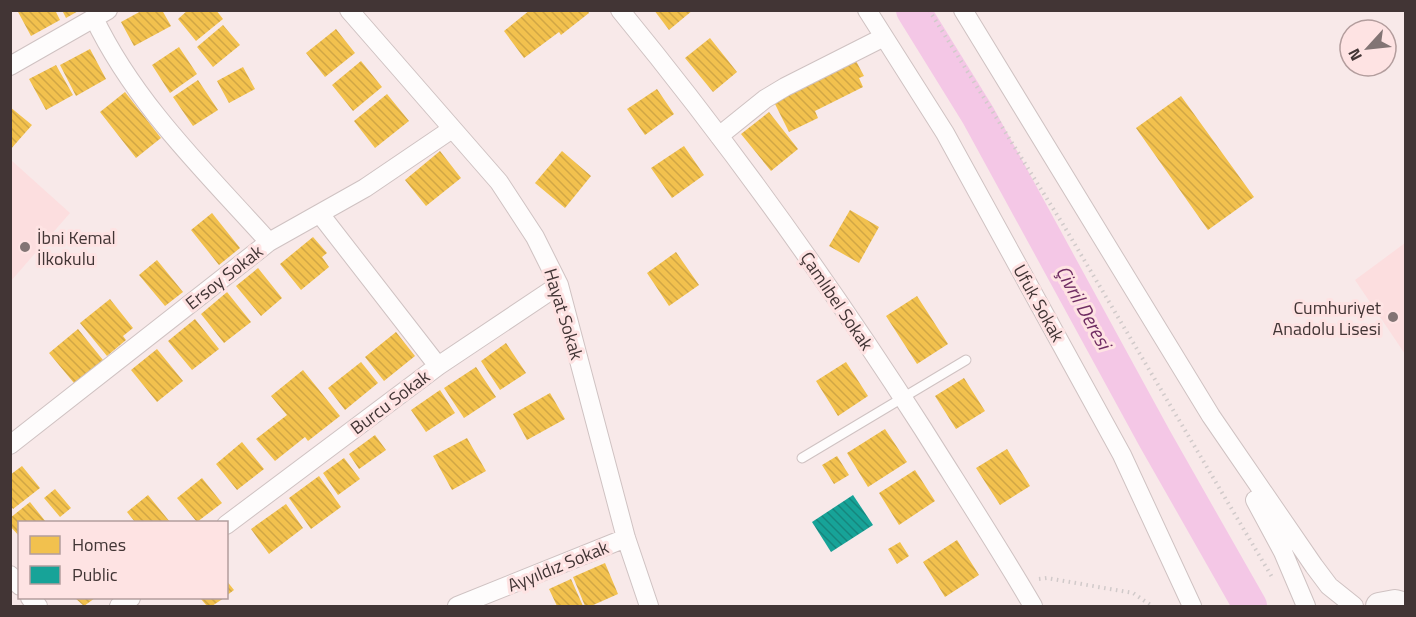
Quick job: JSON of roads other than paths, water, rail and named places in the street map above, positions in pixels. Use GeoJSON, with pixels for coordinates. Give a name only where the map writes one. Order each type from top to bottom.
{"type":"FeatureCollection","features":[{"type":"Feature","properties":{"kind":"street","name":"Hayat Sokak"},"geometry":{"type":"LineString","coordinates":[[349,10],[499,182],[535,237],[559,285],[626,538],[649,606]]}},
{"type":"Feature","properties":{"kind":"street","name":"Çamlıbel Sokak"},"geometry":{"type":"LineString","coordinates":[[620,10],[719,136],[796,240],[903,399],[1033,606]]}},
{"type":"Feature","properties":{"kind":"street","name":"Ufuk Sokak"},"geometry":{"type":"LineString","coordinates":[[867,10],[945,133],[1122,455],[1192,606]]}},
{"type":"Feature","properties":{"kind":"street"},"geometry":{"type":"LineString","coordinates":[[963,10],[1211,416],[1329,586],[1354,606]]}},
{"type":"Feature","properties":{"kind":"street"},"geometry":{"type":"LineString","coordinates":[[10,66],[101,14],[109,49],[169,131],[269,242]]}},
{"type":"Feature","properties":{"kind":"street"},"geometry":{"type":"LineString","coordinates":[[719,136],[765,99],[784,87],[885,37]]}},
{"type":"Feature","properties":{"kind":"street","name":"Ersoy Sokak"},"geometry":{"type":"LineString","coordinates":[[10,445],[269,242],[365,188],[452,129]]}},
{"type":"Feature","properties":{"kind":"street"},"geometry":{"type":"LineString","coordinates":[[320,214],[438,366]]}},
{"type":"Feature","properties":{"kind":"street","name":"Burcu Sokak"},"geometry":{"type":"LineString","coordinates":[[228,524],[438,366],[559,285]]}},
{"type":"Feature","properties":{"kind":"street"},"geometry":{"type":"LineString","coordinates":[[1211,416],[1283,552],[1306,606]]}},
{"type":"Feature","properties":{"kind":"street","name":"Ayyıldız Sokak"},"geometry":{"type":"LineString","coordinates":[[457,606],[626,538]]}},
{"type":"Feature","properties":{"kind":"lane"},"geometry":{"type":"LineString","coordinates":[[802,458],[966,360]]}},
{"type":"Feature","properties":{"kind":"waterway","name":"Çivril Deresi"},"geometry":{"type":"LineString","coordinates":[[913,10],[978,115],[1155,439],[1250,606]]}},
{"type":"Feature","properties":{"kind":"place","name":"İbni Kemal İlkokulu"},"geometry":{"type":"Point","coordinates":[25,247]}},
{"type":"Feature","properties":{"kind":"place","name":"Cumhuriyet Anadolu Lisesi"},"geometry":{"type":"Point","coordinates":[1393,317]}}]}
